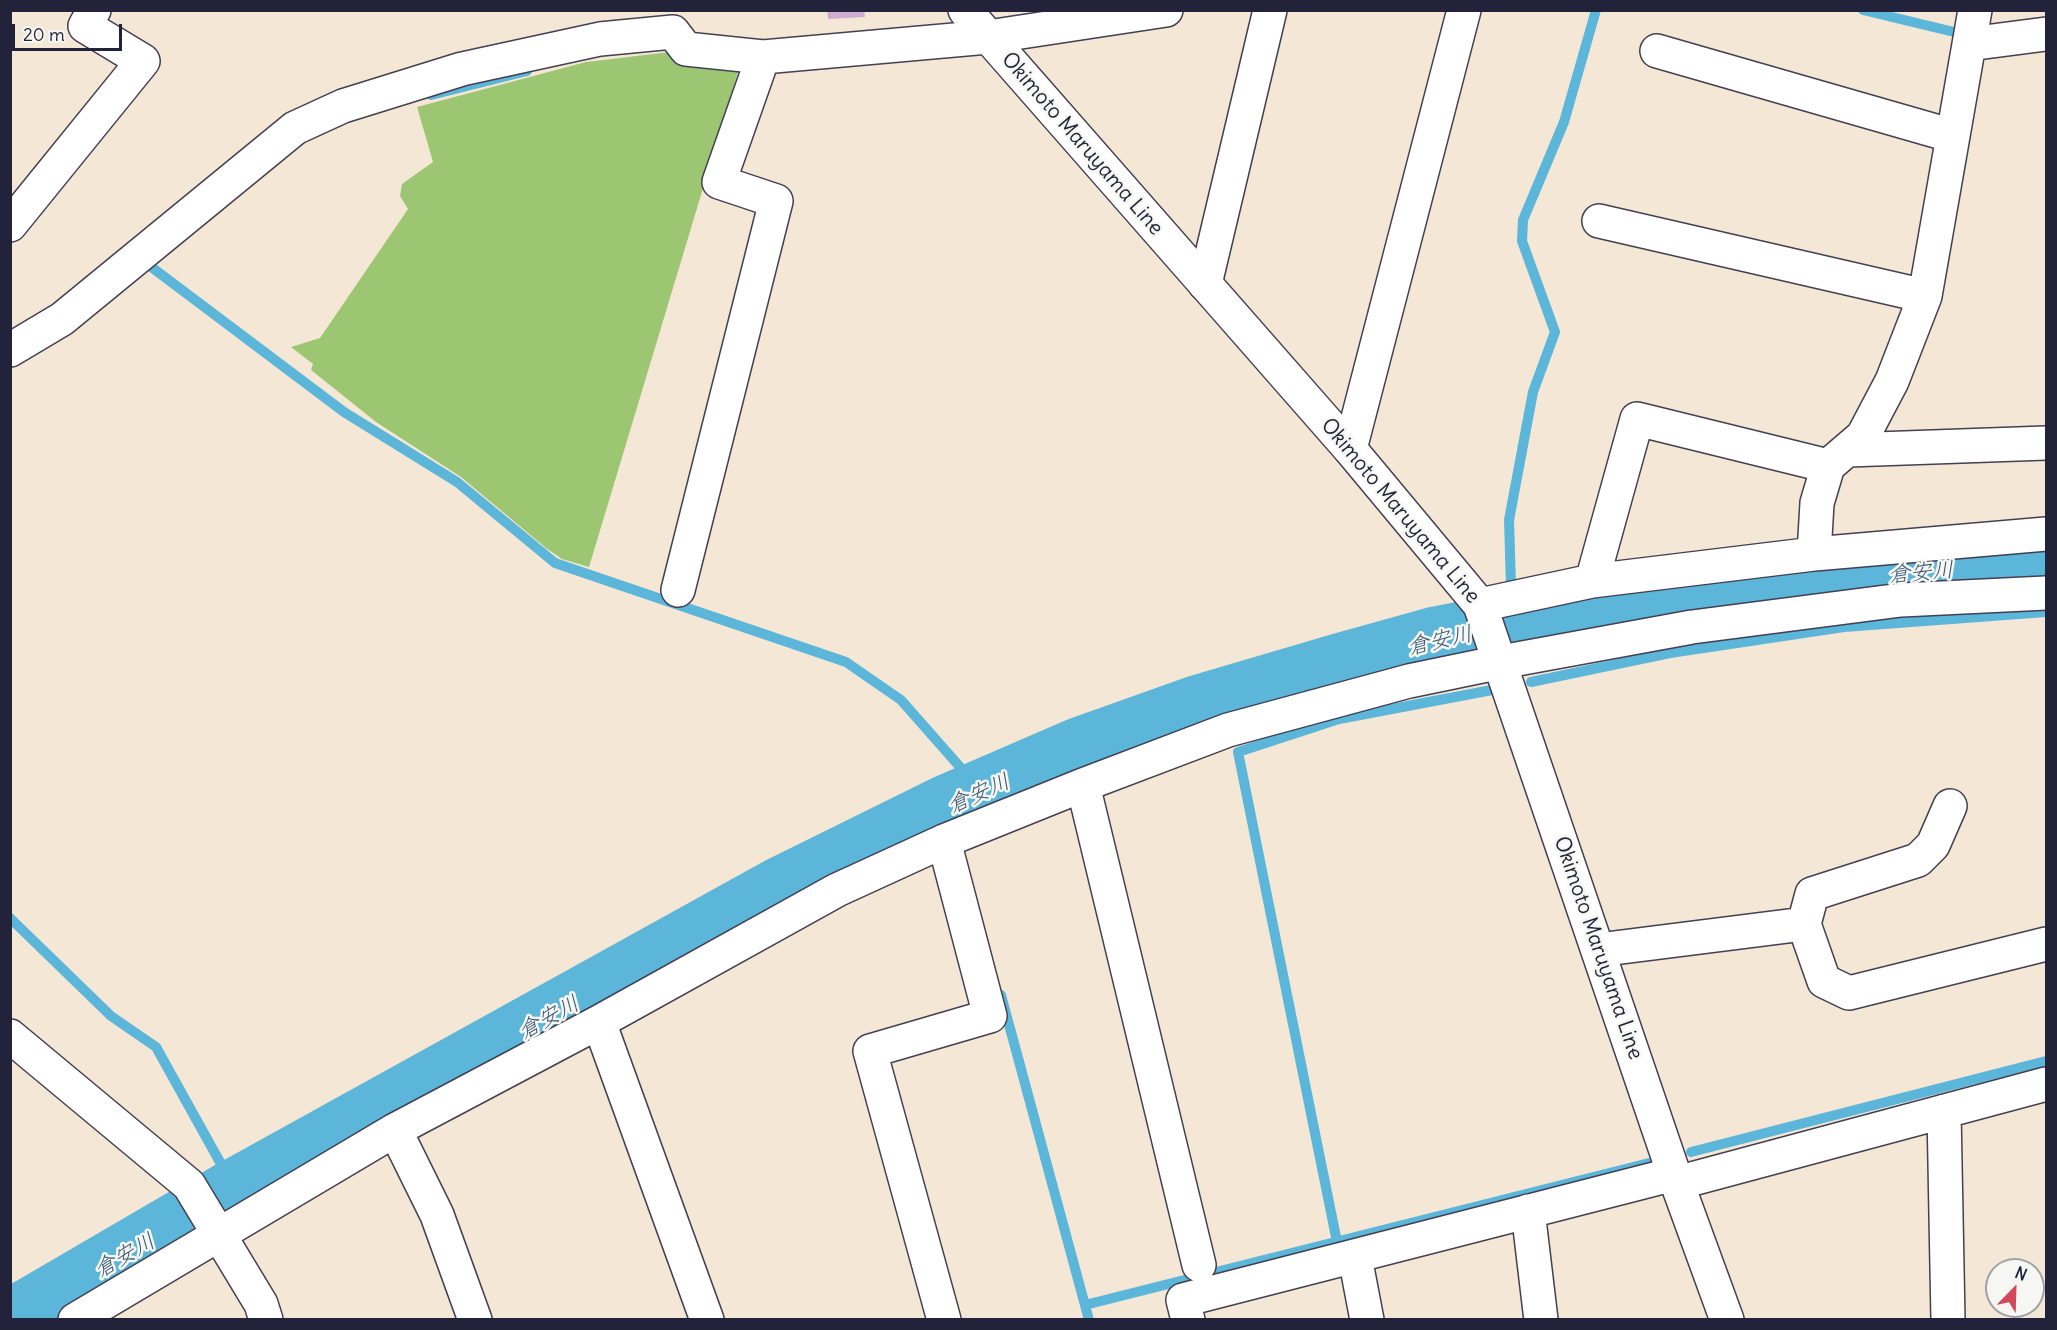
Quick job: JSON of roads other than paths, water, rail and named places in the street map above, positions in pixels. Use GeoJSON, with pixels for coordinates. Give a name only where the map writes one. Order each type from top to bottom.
{"type":"FeatureCollection","features":[{"type":"Feature","properties":{"kind":"street"},"geometry":{"type":"LineString","coordinates":[[10,225],[143,61],[85,26],[94,10]]}},
{"type":"Feature","properties":{"kind":"street","name":"Okimoto Maruyama Line"},"geometry":{"type":"LineString","coordinates":[[965,10],[1350,449],[1482,609],[1676,1179],[1727,1320]]}},
{"type":"Feature","properties":{"kind":"street"},"geometry":{"type":"LineString","coordinates":[[10,350],[62,319],[295,128],[344,106],[462,69],[600,39],[673,32],[686,49],[763,57],[988,38],[1167,10]]}},
{"type":"Feature","properties":{"kind":"street"},"geometry":{"type":"LineString","coordinates":[[1205,284],[1270,10]]}},
{"type":"Feature","properties":{"kind":"street"},"geometry":{"type":"LineString","coordinates":[[1350,449],[1464,10]]}},
{"type":"Feature","properties":{"kind":"street"},"geometry":{"type":"LineString","coordinates":[[1814,554],[1817,503],[1838,458],[1863,436],[1892,381],[1925,296],[1972,30],[2046,34]]}},
{"type":"Feature","properties":{"kind":"street"},"geometry":{"type":"LineString","coordinates":[[1657,51],[1953,136]]}},
{"type":"Feature","properties":{"kind":"street"},"geometry":{"type":"LineString","coordinates":[[678,590],[776,201],[718,182],[763,57]]}},
{"type":"Feature","properties":{"kind":"street"},"geometry":{"type":"LineString","coordinates":[[1599,221],[1925,296]]}},
{"type":"Feature","properties":{"kind":"street"},"geometry":{"type":"LineString","coordinates":[[1592,580],[1637,419],[1838,458],[2046,442]]}},
{"type":"Feature","properties":{"kind":"street"},"geometry":{"type":"LineString","coordinates":[[1482,609],[1592,580],[1814,554],[2046,534]]}},
{"type":"Feature","properties":{"kind":"street"},"geometry":{"type":"LineString","coordinates":[[75,1320],[217,1232],[395,1130],[599,1022],[837,890],[944,842],[1083,785],[1228,730],[1409,681],[1498,654],[1901,600],[2046,593]]}},
{"type":"Feature","properties":{"kind":"street"},"geometry":{"type":"LineString","coordinates":[[1083,785],[1199,1264]]}},
{"type":"Feature","properties":{"kind":"street"},"geometry":{"type":"LineString","coordinates":[[1950,806],[1933,845],[1918,860],[1812,894],[1804,924],[1824,981],[1849,993],[2046,944]]}},
{"type":"Feature","properties":{"kind":"street"},"geometry":{"type":"LineString","coordinates":[[944,842],[990,1016],[870,1051],[944,1320]]}},
{"type":"Feature","properties":{"kind":"street"},"geometry":{"type":"LineString","coordinates":[[1598,950],[1804,924]]}},
{"type":"Feature","properties":{"kind":"street"},"geometry":{"type":"LineString","coordinates":[[599,1022],[707,1320]]}},
{"type":"Feature","properties":{"kind":"street"},"geometry":{"type":"LineString","coordinates":[[10,1036],[189,1185],[261,1304],[266,1320]]}},
{"type":"Feature","properties":{"kind":"street"},"geometry":{"type":"LineString","coordinates":[[1188,1320],[1184,1300],[1528,1211],[1676,1179],[2046,1084]]}},
{"type":"Feature","properties":{"kind":"street"},"geometry":{"type":"LineString","coordinates":[[1944,1111],[1948,1320]]}},
{"type":"Feature","properties":{"kind":"street"},"geometry":{"type":"LineString","coordinates":[[395,1130],[437,1215],[475,1320]]}},
{"type":"Feature","properties":{"kind":"street"},"geometry":{"type":"LineString","coordinates":[[1528,1211],[1541,1320]]}},
{"type":"Feature","properties":{"kind":"street"},"geometry":{"type":"LineString","coordinates":[[1355,1257],[1367,1320]]}},
{"type":"Feature","properties":{"kind":"waterway"},"geometry":{"type":"LineString","coordinates":[[1511,586],[1509,520],[1533,392],[1555,332],[1522,241],[1523,220],[1564,122],[1596,10]]}},
{"type":"Feature","properties":{"kind":"waterway"},"geometry":{"type":"LineString","coordinates":[[1863,10],[1954,32],[1968,32]]}},
{"type":"Feature","properties":{"kind":"waterway"},"geometry":{"type":"LineString","coordinates":[[431,95],[527,71]]}},
{"type":"Feature","properties":{"kind":"waterway"},"geometry":{"type":"LineString","coordinates":[[150,266],[344,412],[457,482],[555,563],[846,662],[901,700],[982,792]]}},
{"type":"Feature","properties":{"kind":"waterway","name":"倉安川"},"geometry":{"type":"LineString","coordinates":[[15,1320],[236,1191],[780,890],[946,808],[1080,750],[1195,709],[1434,640],[1522,623],[1847,579],[2046,562]]}},
{"type":"Feature","properties":{"kind":"waterway"},"geometry":{"type":"LineString","coordinates":[[1531,682],[1670,653],[1844,627],[2046,612]]}},
{"type":"Feature","properties":{"kind":"waterway"},"geometry":{"type":"LineString","coordinates":[[1519,613],[1522,623]]}},
{"type":"Feature","properties":{"kind":"waterway"},"geometry":{"type":"LineString","coordinates":[[1337,1242],[1238,752],[1339,719],[1492,690]]}},
{"type":"Feature","properties":{"kind":"waterway"},"geometry":{"type":"LineString","coordinates":[[946,808],[955,821]]}},
{"type":"Feature","properties":{"kind":"waterway"},"geometry":{"type":"LineString","coordinates":[[10,918],[111,1016],[156,1047],[236,1191]]}},
{"type":"Feature","properties":{"kind":"waterway"},"geometry":{"type":"LineString","coordinates":[[1001,995],[1089,1320]]}},
{"type":"Feature","properties":{"kind":"waterway"},"geometry":{"type":"LineString","coordinates":[[1691,1152],[2046,1061]]}},
{"type":"Feature","properties":{"kind":"waterway"},"geometry":{"type":"LineString","coordinates":[[1085,1305],[1653,1162]]}}]}
